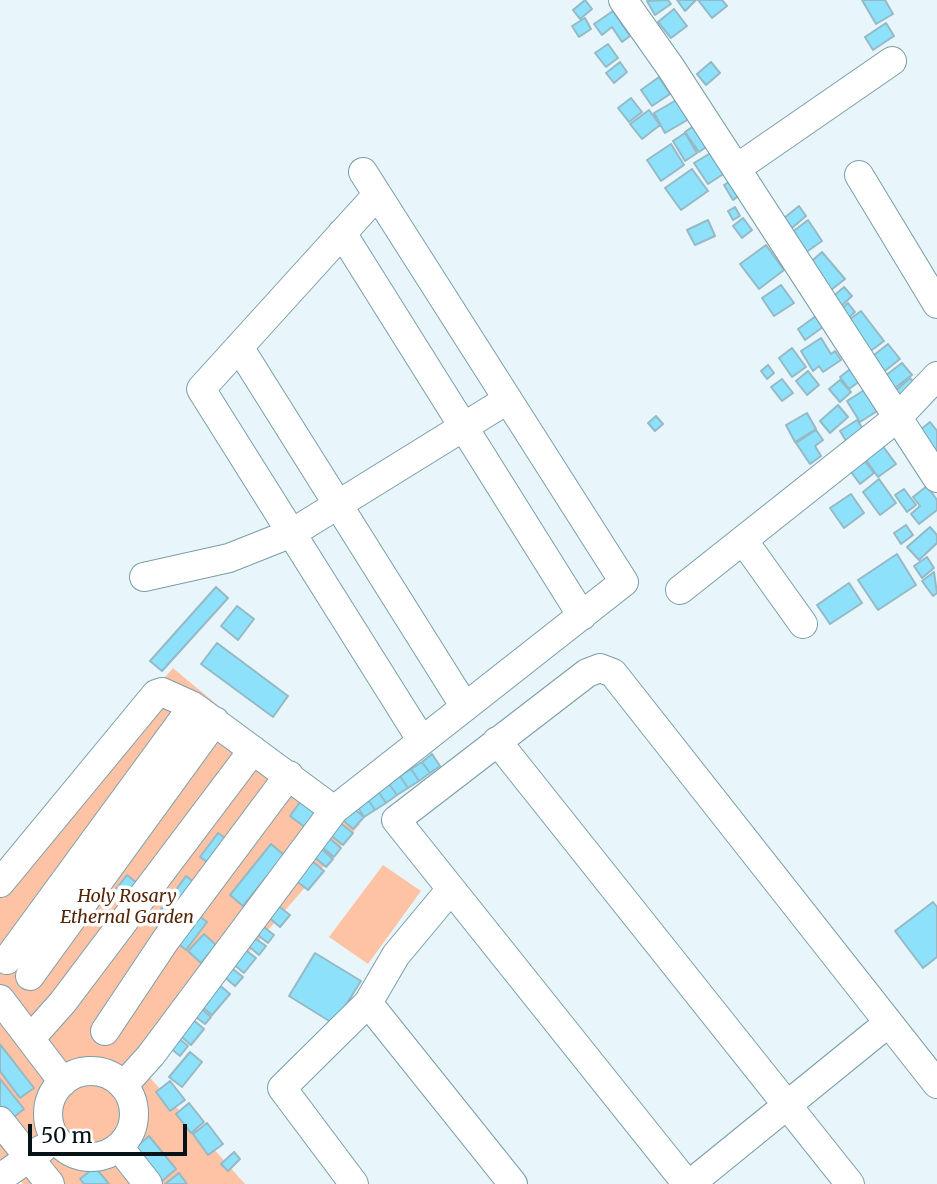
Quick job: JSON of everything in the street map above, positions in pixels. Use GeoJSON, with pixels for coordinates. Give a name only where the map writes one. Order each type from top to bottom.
{"type":"FeatureCollection","features":[{"type":"Feature","properties":{"kind":"street"},"geometry":{"type":"LineString","coordinates":[[623,0],[737,168],[937,478]]}},
{"type":"Feature","properties":{"kind":"street"},"geometry":{"type":"LineString","coordinates":[[737,168],[892,61]]}},
{"type":"Feature","properties":{"kind":"street"},"geometry":{"type":"LineString","coordinates":[[859,175],[937,304]]}},
{"type":"Feature","properties":{"kind":"street"},"geometry":{"type":"LineString","coordinates":[[124,1085],[150,1055],[334,810],[422,741],[624,582],[370,184],[342,233],[201,389],[422,741]]}},
{"type":"Feature","properties":{"kind":"street"},"geometry":{"type":"LineString","coordinates":[[342,233],[582,615]]}},
{"type":"Feature","properties":{"kind":"street"},"geometry":{"type":"LineString","coordinates":[[239,347],[465,707]]}},
{"type":"Feature","properties":{"kind":"street"},"geometry":{"type":"LineString","coordinates":[[680,590],[897,418],[937,376]]}},
{"type":"Feature","properties":{"kind":"street"},"geometry":{"type":"LineString","coordinates":[[145,577],[229,558],[292,533],[507,400]]}},
{"type":"Feature","properties":{"kind":"street"},"geometry":{"type":"LineString","coordinates":[[743,540],[803,624]]}},
{"type":"Feature","properties":{"kind":"street"},"geometry":{"type":"LineString","coordinates":[[887,1024],[688,1184],[396,820],[587,673],[600,668],[612,673],[937,1084]]}},
{"type":"Feature","properties":{"kind":"street"},"geometry":{"type":"LineString","coordinates":[[0,883],[156,694],[166,693],[204,714],[334,810]]}},
{"type":"Feature","properties":{"kind":"street"},"geometry":{"type":"LineString","coordinates":[[7,960],[71,873],[204,714]]}},
{"type":"Feature","properties":{"kind":"street"},"geometry":{"type":"LineString","coordinates":[[30,976],[94,890],[204,714]]}},
{"type":"Feature","properties":{"kind":"street"},"geometry":{"type":"LineString","coordinates":[[497,741],[850,1184]]}},
{"type":"Feature","properties":{"kind":"street"},"geometry":{"type":"LineString","coordinates":[[31,1038],[63,1002],[253,750]]}},
{"type":"Feature","properties":{"kind":"street"},"geometry":{"type":"LineString","coordinates":[[105,1031],[165,941],[289,775]]}},
{"type":"Feature","properties":{"kind":"street"},"geometry":{"type":"LineString","coordinates":[[71,873],[130,914]]}},
{"type":"Feature","properties":{"kind":"street"},"geometry":{"type":"LineString","coordinates":[[354,1184],[282,1088],[368,1003],[396,955],[451,889]]}},
{"type":"Feature","properties":{"kind":"street"},"geometry":{"type":"LineString","coordinates":[[0,999],[63,1082]]}},
{"type":"Feature","properties":{"kind":"street"},"geometry":{"type":"LineString","coordinates":[[368,1003],[513,1184]]}},
{"type":"Feature","properties":{"kind":"street"},"geometry":{"type":"LineString","coordinates":[[87,1071],[101,1072],[124,1085],[131,1097],[134,1124],[119,1147],[92,1158],[78,1156],[55,1138],[48,1115],[55,1091],[63,1082],[87,1071]]}},
{"type":"Feature","properties":{"kind":"street"},"geometry":{"type":"LineString","coordinates":[[0,1121],[50,1184]]}},
{"type":"Feature","properties":{"kind":"street"},"geometry":{"type":"LineString","coordinates":[[0,1178],[55,1138]]}},
{"type":"Feature","properties":{"kind":"street"},"geometry":{"type":"LineString","coordinates":[[119,1147],[148,1184]]}},
{"type":"Feature","properties":{"kind":"green space","name":"Holy Rosary Ethernal Garden"},"geometry":{"type":"Polygon","coordinates":[[[173,668],[360,824],[145,1072],[245,1184],[23,1184],[0,1159],[0,866],[173,668]]]}},
{"type":"Feature","properties":{"kind":"green space"},"geometry":{"type":"Polygon","coordinates":[[[383,865],[421,891],[368,964],[329,937],[383,865]]]}},
{"type":"Feature","properties":{"kind":"building"},"geometry":{"type":"Polygon","coordinates":[[[585,0],[592,9],[580,19],[573,10],[585,0]]]}},
{"type":"Feature","properties":{"kind":"building"},"geometry":{"type":"Polygon","coordinates":[[[668,0],[671,4],[655,15],[647,1],[668,0]]]}},
{"type":"Feature","properties":{"kind":"building"},"geometry":{"type":"Polygon","coordinates":[[[677,0],[696,0],[685,11],[677,0]]]}},
{"type":"Feature","properties":{"kind":"building"},"geometry":{"type":"Polygon","coordinates":[[[698,0],[722,0],[727,6],[712,18],[698,0]]]}},
{"type":"Feature","properties":{"kind":"building"},"geometry":{"type":"Polygon","coordinates":[[[862,0],[885,0],[893,14],[876,24],[862,0]]]}},
{"type":"Feature","properties":{"kind":"building"},"geometry":{"type":"Polygon","coordinates":[[[674,9],[687,26],[671,38],[658,22],[674,9]]]}},
{"type":"Feature","properties":{"kind":"building"},"geometry":{"type":"Polygon","coordinates":[[[613,11],[630,36],[622,42],[612,27],[602,35],[594,24],[613,11]]]}},
{"type":"Feature","properties":{"kind":"building"},"geometry":{"type":"Polygon","coordinates":[[[585,18],[591,29],[579,37],[572,26],[585,18]]]}},
{"type":"Feature","properties":{"kind":"building"},"geometry":{"type":"Polygon","coordinates":[[[886,23],[894,36],[873,50],[865,37],[886,23]]]}},
{"type":"Feature","properties":{"kind":"building"},"geometry":{"type":"Polygon","coordinates":[[[608,44],[618,58],[606,67],[595,53],[608,44]]]}},
{"type":"Feature","properties":{"kind":"building"},"geometry":{"type":"Polygon","coordinates":[[[620,62],[627,72],[614,83],[606,73],[620,62]]]}},
{"type":"Feature","properties":{"kind":"building"},"geometry":{"type":"Polygon","coordinates":[[[711,62],[720,73],[706,85],[697,74],[711,62]]]}},
{"type":"Feature","properties":{"kind":"building"},"geometry":{"type":"Polygon","coordinates":[[[659,77],[670,94],[652,106],[641,90],[659,77]]]}},
{"type":"Feature","properties":{"kind":"building"},"geometry":{"type":"Polygon","coordinates":[[[631,98],[642,112],[629,122],[618,108],[631,98]]]}},
{"type":"Feature","properties":{"kind":"building"},"geometry":{"type":"Polygon","coordinates":[[[678,99],[689,119],[665,133],[654,113],[678,99]]]}},
{"type":"Feature","properties":{"kind":"building"},"geometry":{"type":"Polygon","coordinates":[[[649,110],[660,125],[642,139],[630,124],[649,110]]]}},
{"type":"Feature","properties":{"kind":"building"},"geometry":{"type":"Polygon","coordinates":[[[695,125],[709,145],[699,152],[685,132],[695,125]]]}},
{"type":"Feature","properties":{"kind":"building"},"geometry":{"type":"Polygon","coordinates":[[[685,133],[697,153],[685,161],[673,141],[685,133]]]}},
{"type":"Feature","properties":{"kind":"building"},"geometry":{"type":"Polygon","coordinates":[[[671,144],[684,165],[661,181],[647,160],[671,144]]]}},
{"type":"Feature","properties":{"kind":"building"},"geometry":{"type":"Polygon","coordinates":[[[714,151],[728,171],[708,184],[694,163],[714,151]]]}},
{"type":"Feature","properties":{"kind":"building"},"geometry":{"type":"Polygon","coordinates":[[[692,169],[708,191],[681,210],[665,188],[692,169]]]}},
{"type":"Feature","properties":{"kind":"building"},"geometry":{"type":"Polygon","coordinates":[[[732,180],[740,195],[733,200],[724,185],[732,180]]]}},
{"type":"Feature","properties":{"kind":"building"},"geometry":{"type":"Polygon","coordinates":[[[799,206],[806,216],[792,228],[784,218],[799,206]]]}},
{"type":"Feature","properties":{"kind":"building"},"geometry":{"type":"Polygon","coordinates":[[[735,207],[740,216],[733,220],[728,211],[735,207]]]}},
{"type":"Feature","properties":{"kind":"building"},"geometry":{"type":"Polygon","coordinates":[[[743,218],[752,230],[742,238],[733,226],[743,218]]]}},
{"type":"Feature","properties":{"kind":"building"},"geometry":{"type":"Polygon","coordinates":[[[708,220],[715,236],[695,245],[687,230],[708,220]]]}},
{"type":"Feature","properties":{"kind":"building"},"geometry":{"type":"Polygon","coordinates":[[[808,220],[822,241],[805,253],[791,233],[808,220]]]}},
{"type":"Feature","properties":{"kind":"building"},"geometry":{"type":"Polygon","coordinates":[[[766,245],[784,270],[759,289],[740,264],[766,245]]]}},
{"type":"Feature","properties":{"kind":"building"},"geometry":{"type":"Polygon","coordinates":[[[822,252],[845,279],[826,294],[804,268],[822,252]]]}},
{"type":"Feature","properties":{"kind":"building"},"geometry":{"type":"Polygon","coordinates":[[[781,285],[794,303],[774,316],[762,298],[781,285]]]}},
{"type":"Feature","properties":{"kind":"building"},"geometry":{"type":"Polygon","coordinates":[[[844,287],[852,296],[838,309],[830,299],[844,287]]]}},
{"type":"Feature","properties":{"kind":"building"},"geometry":{"type":"Polygon","coordinates":[[[848,303],[855,312],[845,321],[838,312],[848,303]]]}},
{"type":"Feature","properties":{"kind":"building"},"geometry":{"type":"Polygon","coordinates":[[[861,311],[884,341],[868,353],[845,323],[861,311]]]}},
{"type":"Feature","properties":{"kind":"building"},"geometry":{"type":"Polygon","coordinates":[[[816,316],[823,327],[805,340],[798,329],[816,316]]]}},
{"type":"Feature","properties":{"kind":"building"},"geometry":{"type":"Polygon","coordinates":[[[821,338],[831,354],[835,351],[841,360],[823,372],[819,366],[813,371],[801,351],[821,338]]]}},
{"type":"Feature","properties":{"kind":"building"},"geometry":{"type":"Polygon","coordinates":[[[888,344],[900,359],[881,374],[869,359],[888,344]]]}},
{"type":"Feature","properties":{"kind":"building"},"geometry":{"type":"Polygon","coordinates":[[[792,348],[806,367],[792,377],[779,358],[792,348]]]}},
{"type":"Feature","properties":{"kind":"building"},"geometry":{"type":"Polygon","coordinates":[[[902,363],[912,375],[891,391],[881,379],[902,363]]]}},
{"type":"Feature","properties":{"kind":"building"},"geometry":{"type":"Polygon","coordinates":[[[768,365],[774,373],[767,379],[761,371],[768,365]]]}},
{"type":"Feature","properties":{"kind":"building"},"geometry":{"type":"Polygon","coordinates":[[[854,366],[864,378],[849,389],[840,377],[854,366]]]}},
{"type":"Feature","properties":{"kind":"building"},"geometry":{"type":"Polygon","coordinates":[[[808,371],[819,385],[807,395],[796,381],[808,371]]]}},
{"type":"Feature","properties":{"kind":"building"},"geometry":{"type":"Polygon","coordinates":[[[910,378],[919,389],[902,404],[893,393],[910,378]]]}},
{"type":"Feature","properties":{"kind":"building"},"geometry":{"type":"Polygon","coordinates":[[[782,379],[793,393],[782,401],[771,387],[782,379]]]}},
{"type":"Feature","properties":{"kind":"building"},"geometry":{"type":"Polygon","coordinates":[[[840,380],[851,392],[840,402],[829,389],[840,380]]]}},
{"type":"Feature","properties":{"kind":"building"},"geometry":{"type":"Polygon","coordinates":[[[869,387],[882,408],[860,422],[847,401],[869,387]]]}},
{"type":"Feature","properties":{"kind":"building"},"geometry":{"type":"Polygon","coordinates":[[[838,405],[848,417],[830,433],[820,421],[838,405]]]}},
{"type":"Feature","properties":{"kind":"building"},"geometry":{"type":"Polygon","coordinates":[[[807,413],[816,429],[795,442],[786,425],[807,413]]]}},
{"type":"Feature","properties":{"kind":"building"},"geometry":{"type":"Polygon","coordinates":[[[656,416],[663,424],[655,431],[648,423],[656,416]]]}},
{"type":"Feature","properties":{"kind":"building"},"geometry":{"type":"Polygon","coordinates":[[[857,420],[866,433],[848,444],[840,431],[857,420]]]}},
{"type":"Feature","properties":{"kind":"building"},"geometry":{"type":"Polygon","coordinates":[[[930,422],[937,431],[937,456],[915,434],[930,422]]]}},
{"type":"Feature","properties":{"kind":"building"},"geometry":{"type":"Polygon","coordinates":[[[816,430],[823,440],[815,446],[821,456],[810,464],[796,443],[816,430]]]}},
{"type":"Feature","properties":{"kind":"building"},"geometry":{"type":"Polygon","coordinates":[[[876,437],[896,464],[878,477],[859,450],[876,437]]]}},
{"type":"Feature","properties":{"kind":"building"},"geometry":{"type":"Polygon","coordinates":[[[857,451],[874,473],[860,484],[843,461],[857,451]]]}},
{"type":"Feature","properties":{"kind":"building"},"geometry":{"type":"Polygon","coordinates":[[[879,479],[896,503],[880,515],[863,492],[879,479]]]}},
{"type":"Feature","properties":{"kind":"building"},"geometry":{"type":"Polygon","coordinates":[[[927,486],[937,500],[937,510],[919,524],[911,514],[920,506],[913,497],[927,486]]]}},
{"type":"Feature","properties":{"kind":"building"},"geometry":{"type":"Polygon","coordinates":[[[904,489],[916,505],[907,512],[895,495],[904,489]]]}},
{"type":"Feature","properties":{"kind":"building"},"geometry":{"type":"Polygon","coordinates":[[[851,494],[864,513],[844,528],[830,508],[851,494]]]}},
{"type":"Feature","properties":{"kind":"building"},"geometry":{"type":"Polygon","coordinates":[[[906,525],[913,535],[901,544],[894,533],[906,525]]]}},
{"type":"Feature","properties":{"kind":"building"},"geometry":{"type":"Polygon","coordinates":[[[930,527],[937,535],[937,543],[919,560],[907,547],[930,527]]]}},
{"type":"Feature","properties":{"kind":"building"},"geometry":{"type":"Polygon","coordinates":[[[897,554],[916,585],[878,610],[858,580],[897,554]]]}},
{"type":"Feature","properties":{"kind":"building"},"geometry":{"type":"Polygon","coordinates":[[[927,557],[934,568],[922,578],[914,566],[927,557]]]}},
{"type":"Feature","properties":{"kind":"building"},"geometry":{"type":"Polygon","coordinates":[[[934,572],[937,593],[933,596],[922,581],[934,572]]]}},
{"type":"Feature","properties":{"kind":"building"},"geometry":{"type":"Polygon","coordinates":[[[849,583],[862,603],[830,624],[817,605],[849,583]]]}},
{"type":"Feature","properties":{"kind":"building"},"geometry":{"type":"Polygon","coordinates":[[[216,587],[228,598],[162,671],[150,661],[216,587]]]}},
{"type":"Feature","properties":{"kind":"building"},"geometry":{"type":"Polygon","coordinates":[[[237,606],[254,619],[238,640],[221,626],[237,606]]]}},
{"type":"Feature","properties":{"kind":"building"},"geometry":{"type":"Polygon","coordinates":[[[217,643],[288,696],[273,717],[201,664],[217,643]]]}},
{"type":"Feature","properties":{"kind":"building"},"geometry":{"type":"Polygon","coordinates":[[[432,754],[440,766],[430,773],[422,762],[432,754]]]}},
{"type":"Feature","properties":{"kind":"building"},"geometry":{"type":"Polygon","coordinates":[[[422,762],[430,773],[419,781],[411,769],[422,762]]]}},
{"type":"Feature","properties":{"kind":"building"},"geometry":{"type":"Polygon","coordinates":[[[411,769],[419,781],[408,788],[400,776],[411,769]]]}},
{"type":"Feature","properties":{"kind":"building"},"geometry":{"type":"Polygon","coordinates":[[[400,776],[408,788],[397,795],[389,784],[400,776]]]}},
{"type":"Feature","properties":{"kind":"building"},"geometry":{"type":"Polygon","coordinates":[[[389,784],[397,795],[386,803],[378,791],[389,784]]]}},
{"type":"Feature","properties":{"kind":"building"},"geometry":{"type":"Polygon","coordinates":[[[378,791],[386,803],[375,810],[367,798],[378,791]]]}},
{"type":"Feature","properties":{"kind":"building"},"geometry":{"type":"Polygon","coordinates":[[[303,798],[318,809],[306,828],[290,816],[303,798]]]}},
{"type":"Feature","properties":{"kind":"building"},"geometry":{"type":"Polygon","coordinates":[[[367,798],[375,810],[364,817],[357,806],[367,798]]]}},
{"type":"Feature","properties":{"kind":"building"},"geometry":{"type":"Polygon","coordinates":[[[353,808],[364,817],[353,829],[343,820],[353,808]]]}},
{"type":"Feature","properties":{"kind":"building"},"geometry":{"type":"Polygon","coordinates":[[[339,822],[353,833],[343,845],[329,834],[339,822]]]}},
{"type":"Feature","properties":{"kind":"building"},"geometry":{"type":"Polygon","coordinates":[[[218,833],[233,844],[215,868],[200,857],[218,833]]]}},
{"type":"Feature","properties":{"kind":"building"},"geometry":{"type":"Polygon","coordinates":[[[328,837],[341,848],[334,857],[321,846],[328,837]]]}},
{"type":"Feature","properties":{"kind":"building"},"geometry":{"type":"Polygon","coordinates":[[[271,844],[284,855],[243,906],[230,895],[271,844]]]}},
{"type":"Feature","properties":{"kind":"building"},"geometry":{"type":"Polygon","coordinates":[[[319,847],[333,859],[326,867],[312,855],[319,847]]]}},
{"type":"Feature","properties":{"kind":"building"},"geometry":{"type":"Polygon","coordinates":[[[311,860],[324,871],[308,890],[295,880],[311,860]]]}},
{"type":"Feature","properties":{"kind":"building"},"geometry":{"type":"Polygon","coordinates":[[[127,875],[142,887],[127,906],[112,894],[127,875]]]}},
{"type":"Feature","properties":{"kind":"building"},"geometry":{"type":"Polygon","coordinates":[[[186,876],[200,887],[187,904],[173,894],[186,876]]]}},
{"type":"Feature","properties":{"kind":"building"},"geometry":{"type":"Polygon","coordinates":[[[933,902],[937,907],[937,957],[923,968],[895,931],[933,902]]]}},
{"type":"Feature","properties":{"kind":"building"},"geometry":{"type":"Polygon","coordinates":[[[276,904],[290,915],[280,927],[267,916],[276,904]]]}},
{"type":"Feature","properties":{"kind":"building"},"geometry":{"type":"Polygon","coordinates":[[[164,905],[179,918],[166,934],[151,922],[164,905]]]}},
{"type":"Feature","properties":{"kind":"building"},"geometry":{"type":"Polygon","coordinates":[[[194,912],[207,922],[186,950],[173,939],[194,912]]]}},
{"type":"Feature","properties":{"kind":"building"},"geometry":{"type":"Polygon","coordinates":[[[260,924],[274,935],[268,943],[254,932],[260,924]]]}},
{"type":"Feature","properties":{"kind":"building"},"geometry":{"type":"Polygon","coordinates":[[[204,934],[216,945],[201,963],[188,951],[204,934]]]}},
{"type":"Feature","properties":{"kind":"building"},"geometry":{"type":"Polygon","coordinates":[[[252,936],[266,946],[259,955],[246,944],[252,936]]]}},
{"type":"Feature","properties":{"kind":"building"},"geometry":{"type":"Polygon","coordinates":[[[243,948],[256,958],[244,973],[231,962],[243,948]]]}},
{"type":"Feature","properties":{"kind":"building"},"geometry":{"type":"Polygon","coordinates":[[[315,953],[361,981],[334,1024],[289,996],[315,953]]]}},
{"type":"Feature","properties":{"kind":"building"},"geometry":{"type":"Polygon","coordinates":[[[229,966],[243,977],[235,986],[222,975],[229,966]]]}},
{"type":"Feature","properties":{"kind":"building"},"geometry":{"type":"Polygon","coordinates":[[[217,983],[230,994],[212,1015],[199,1004],[217,983]]]}},
{"type":"Feature","properties":{"kind":"building"},"geometry":{"type":"Polygon","coordinates":[[[198,1006],[211,1017],[205,1024],[192,1014],[198,1006]]]}},
{"type":"Feature","properties":{"kind":"building"},"geometry":{"type":"Polygon","coordinates":[[[191,1018],[204,1029],[191,1045],[178,1034],[191,1018]]]}},
{"type":"Feature","properties":{"kind":"building"},"geometry":{"type":"Polygon","coordinates":[[[176,1036],[188,1046],[180,1056],[168,1046],[176,1036]]]}},
{"type":"Feature","properties":{"kind":"building"},"geometry":{"type":"Polygon","coordinates":[[[0,1044],[34,1088],[20,1098],[0,1071],[0,1044]]]}},
{"type":"Feature","properties":{"kind":"building"},"geometry":{"type":"Polygon","coordinates":[[[190,1052],[202,1062],[182,1087],[169,1077],[190,1052]]]}},
{"type":"Feature","properties":{"kind":"building"},"geometry":{"type":"Polygon","coordinates":[[[0,1079],[24,1109],[9,1121],[0,1110],[0,1079]]]}},
{"type":"Feature","properties":{"kind":"building"},"geometry":{"type":"Polygon","coordinates":[[[170,1081],[185,1100],[170,1111],[156,1092],[170,1081]]]}},
{"type":"Feature","properties":{"kind":"building"},"geometry":{"type":"Polygon","coordinates":[[[189,1103],[204,1122],[191,1133],[176,1114],[189,1103]]]}},
{"type":"Feature","properties":{"kind":"building"},"geometry":{"type":"Polygon","coordinates":[[[207,1123],[223,1144],[208,1155],[193,1134],[207,1123]]]}},
{"type":"Feature","properties":{"kind":"building"},"geometry":{"type":"Polygon","coordinates":[[[149,1136],[176,1169],[162,1181],[134,1149],[149,1136]]]}},
{"type":"Feature","properties":{"kind":"building"},"geometry":{"type":"Polygon","coordinates":[[[234,1152],[240,1159],[228,1171],[221,1164],[234,1152]]]}},
{"type":"Feature","properties":{"kind":"building"},"geometry":{"type":"Polygon","coordinates":[[[95,1167],[109,1184],[84,1184],[80,1179],[95,1167]]]}},
{"type":"Feature","properties":{"kind":"building"},"geometry":{"type":"Polygon","coordinates":[[[179,1173],[187,1184],[165,1184],[179,1173]]]}}]}
